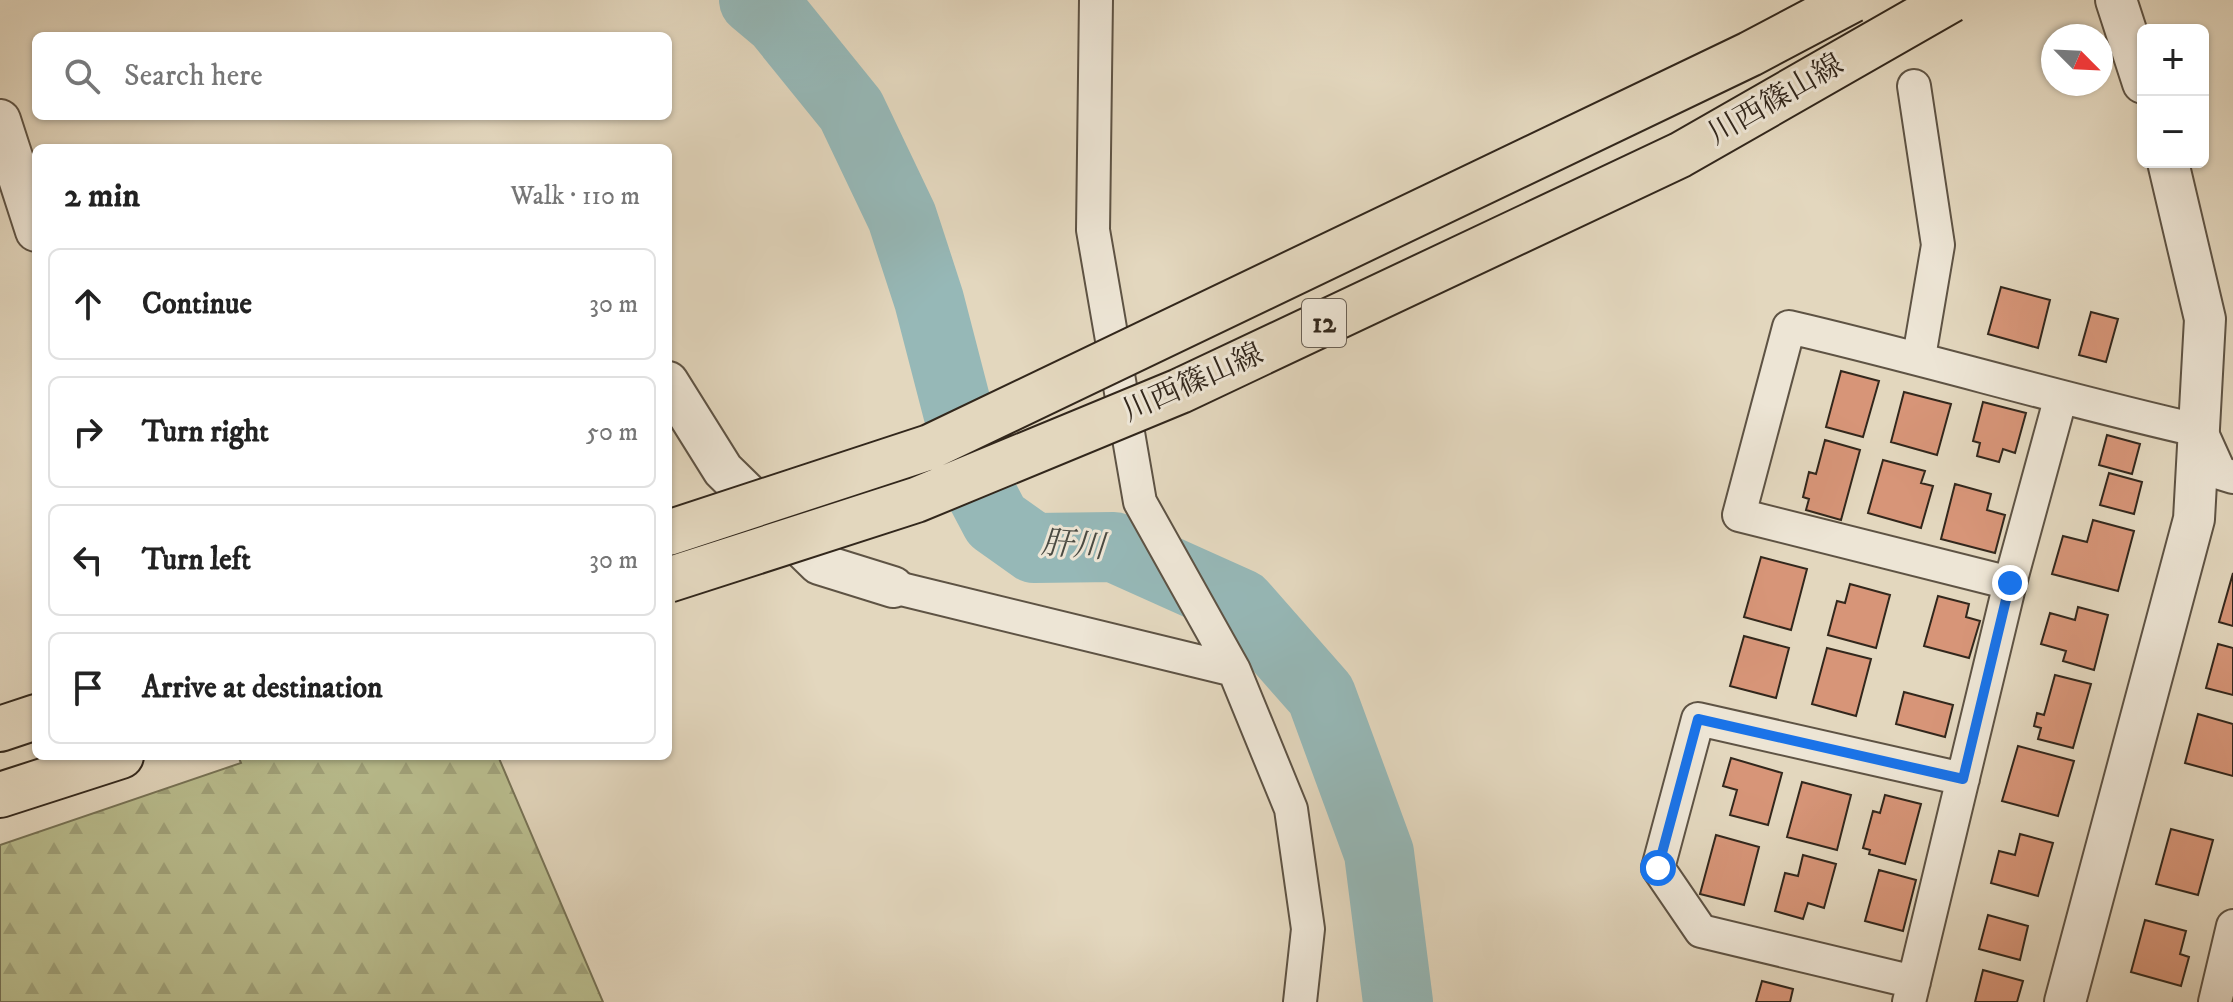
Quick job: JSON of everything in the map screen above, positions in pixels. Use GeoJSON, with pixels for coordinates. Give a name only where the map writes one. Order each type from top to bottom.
{"type":"FeatureCollection","features":[{"type":"Feature","properties":{"kind":"main road","name":"川西篠山線"},"geometry":{"type":"LineString","coordinates":[[672,532],[930,447],[1750,54],[1852,0]]}},
{"type":"Feature","properties":{"kind":"main road","name":"川西篠山線"},"geometry":{"type":"LineString","coordinates":[[672,579],[916,500],[1180,391],[1680,155],[1951,0]]}},
{"type":"Feature","properties":{"kind":"main road"},"geometry":{"type":"LineString","coordinates":[[0,729],[32,718]]}},
{"type":"Feature","properties":{"kind":"main road"},"geometry":{"type":"LineString","coordinates":[[0,795],[109,760]]}},
{"type":"Feature","properties":{"kind":"street"},"geometry":{"type":"LineString","coordinates":[[1096,0],[1093,230],[1140,502],[1234,670],[1291,809],[1308,929],[1300,1002]]}},
{"type":"Feature","properties":{"kind":"street"},"geometry":{"type":"LineString","coordinates":[[2116,0],[2137,65]]}},
{"type":"Feature","properties":{"kind":"street"},"geometry":{"type":"LineString","coordinates":[[1914,86],[1938,245],[1919,357]]}},
{"type":"Feature","properties":{"kind":"street"},"geometry":{"type":"LineString","coordinates":[[0,120],[32,219]]}},
{"type":"Feature","properties":{"kind":"street"},"geometry":{"type":"LineString","coordinates":[[2065,1002],[2194,519],[2205,319],[2169,168]]}},
{"type":"Feature","properties":{"kind":"street"},"geometry":{"type":"LineString","coordinates":[[2010,583],[1739,515],[1789,327],[1919,357],[2060,400],[2201,431]]}},
{"type":"Feature","properties":{"kind":"street"},"geometry":{"type":"LineString","coordinates":[[672,388],[723,470],[819,564],[893,587],[1234,670]]}},
{"type":"Feature","properties":{"kind":"street"},"geometry":{"type":"LineString","coordinates":[[1963,779],[1698,719],[1658,868],[1701,931],[1912,992],[2010,583],[2060,400]]}},
{"type":"Feature","properties":{"kind":"street"},"geometry":{"type":"LineString","coordinates":[[2201,431],[2220,473],[2233,477]]}},
{"type":"Feature","properties":{"kind":"street"},"geometry":{"type":"LineString","coordinates":[[2215,1002],[2233,926]]}},
{"type":"Feature","properties":{"kind":"green space"},"geometry":{"type":"Polygon","coordinates":[[[240,760],[500,760],[603,1002],[0,1002],[0,845],[241,763],[240,760]]]}},
{"type":"Feature","properties":{"kind":"building"},"geometry":{"type":"Polygon","coordinates":[[[2001,287],[2050,300],[2038,348],[1988,334],[2001,287]]]}},
{"type":"Feature","properties":{"kind":"building"},"geometry":{"type":"Polygon","coordinates":[[[2091,312],[2118,319],[2106,362],[2079,355],[2091,312]]]}},
{"type":"Feature","properties":{"kind":"building"},"geometry":{"type":"Polygon","coordinates":[[[1841,371],[1879,381],[1863,437],[1826,427],[1841,371]]]}},
{"type":"Feature","properties":{"kind":"building"},"geometry":{"type":"Polygon","coordinates":[[[1904,392],[1951,404],[1937,455],[1891,442],[1904,392]]]}},
{"type":"Feature","properties":{"kind":"building"},"geometry":{"type":"Polygon","coordinates":[[[1983,402],[2026,413],[2015,453],[2003,449],[1999,462],[1977,456],[1980,443],[1973,441],[1983,402]]]}},
{"type":"Feature","properties":{"kind":"building"},"geometry":{"type":"Polygon","coordinates":[[[2107,435],[2140,444],[2132,474],[2099,465],[2107,435]]]}},
{"type":"Feature","properties":{"kind":"building"},"geometry":{"type":"Polygon","coordinates":[[[1825,440],[1860,450],[1841,520],[1806,510],[1809,499],[1803,497],[1809,472],[1816,474],[1825,440]]]}},
{"type":"Feature","properties":{"kind":"building"},"geometry":{"type":"Polygon","coordinates":[[[1883,460],[1925,471],[1921,483],[1933,486],[1921,528],[1868,513],[1883,460]]]}},
{"type":"Feature","properties":{"kind":"building"},"geometry":{"type":"Polygon","coordinates":[[[2109,473],[2142,482],[2134,514],[2100,505],[2109,473]]]}},
{"type":"Feature","properties":{"kind":"building"},"geometry":{"type":"Polygon","coordinates":[[[1955,484],[1991,494],[1987,510],[2005,515],[1995,553],[1941,539],[1955,484]]]}},
{"type":"Feature","properties":{"kind":"building"},"geometry":{"type":"Polygon","coordinates":[[[2093,520],[2134,531],[2118,591],[2052,574],[2063,536],[2087,542],[2093,520]]]}},
{"type":"Feature","properties":{"kind":"building"},"geometry":{"type":"Polygon","coordinates":[[[1761,557],[1807,569],[1791,630],[1744,617],[1761,557]]]}},
{"type":"Feature","properties":{"kind":"building"},"geometry":{"type":"Polygon","coordinates":[[[2233,573],[2233,626],[2219,622],[2233,573]]]}},
{"type":"Feature","properties":{"kind":"building"},"geometry":{"type":"Polygon","coordinates":[[[1850,584],[1890,595],[1876,648],[1828,635],[1837,601],[1845,603],[1850,584]]]}},
{"type":"Feature","properties":{"kind":"building"},"geometry":{"type":"Polygon","coordinates":[[[1938,596],[1969,604],[1966,617],[1980,621],[1969,658],[1924,646],[1938,596]]]}},
{"type":"Feature","properties":{"kind":"building"},"geometry":{"type":"Polygon","coordinates":[[[2078,607],[2108,615],[2094,670],[2063,661],[2066,651],[2041,644],[2050,613],[2075,620],[2078,607]]]}},
{"type":"Feature","properties":{"kind":"building"},"geometry":{"type":"Polygon","coordinates":[[[1744,636],[1789,648],[1776,698],[1730,686],[1744,636]]]}},
{"type":"Feature","properties":{"kind":"building"},"geometry":{"type":"Polygon","coordinates":[[[2218,644],[2233,648],[2233,695],[2206,688],[2218,644]]]}},
{"type":"Feature","properties":{"kind":"building"},"geometry":{"type":"Polygon","coordinates":[[[1827,648],[1871,659],[1856,716],[1812,704],[1827,648]]]}},
{"type":"Feature","properties":{"kind":"building"},"geometry":{"type":"Polygon","coordinates":[[[2055,675],[2091,684],[2073,748],[2038,739],[2041,728],[2034,726],[2037,713],[2044,715],[2055,675]]]}},
{"type":"Feature","properties":{"kind":"building"},"geometry":{"type":"Polygon","coordinates":[[[1904,692],[1953,705],[1945,737],[1896,724],[1904,692]]]}},
{"type":"Feature","properties":{"kind":"building"},"geometry":{"type":"Polygon","coordinates":[[[2198,714],[2233,724],[2233,776],[2185,763],[2198,714]]]}},
{"type":"Feature","properties":{"kind":"building"},"geometry":{"type":"Polygon","coordinates":[[[2018,746],[2074,761],[2058,816],[2002,801],[2018,746]]]}},
{"type":"Feature","properties":{"kind":"building"},"geometry":{"type":"Polygon","coordinates":[[[1731,758],[1782,773],[1768,825],[1730,815],[1737,790],[1723,786],[1731,758]]]}},
{"type":"Feature","properties":{"kind":"building"},"geometry":{"type":"Polygon","coordinates":[[[1802,782],[1851,795],[1837,850],[1787,837],[1802,782]]]}},
{"type":"Feature","properties":{"kind":"building"},"geometry":{"type":"Polygon","coordinates":[[[1885,795],[1921,804],[1905,864],[1869,854],[1870,850],[1863,848],[1873,811],[1880,813],[1885,795]]]}},
{"type":"Feature","properties":{"kind":"building"},"geometry":{"type":"Polygon","coordinates":[[[2171,829],[2213,840],[2198,895],[2156,884],[2171,829]]]}},
{"type":"Feature","properties":{"kind":"building"},"geometry":{"type":"Polygon","coordinates":[[[2020,834],[2053,843],[2038,896],[1991,883],[1999,851],[2015,855],[2020,834]]]}},
{"type":"Feature","properties":{"kind":"building"},"geometry":{"type":"Polygon","coordinates":[[[1716,835],[1759,847],[1744,905],[1700,894],[1716,835]]]}},
{"type":"Feature","properties":{"kind":"building"},"geometry":{"type":"Polygon","coordinates":[[[1803,855],[1836,864],[1824,908],[1808,903],[1803,919],[1775,911],[1785,873],[1798,876],[1803,855]]]}},
{"type":"Feature","properties":{"kind":"building"},"geometry":{"type":"Polygon","coordinates":[[[1879,870],[1916,880],[1903,931],[1865,921],[1879,870]]]}},
{"type":"Feature","properties":{"kind":"building"},"geometry":{"type":"Polygon","coordinates":[[[1988,915],[2028,926],[2020,960],[1979,949],[1988,915]]]}},
{"type":"Feature","properties":{"kind":"building"},"geometry":{"type":"Polygon","coordinates":[[[2145,920],[2186,931],[2180,954],[2189,957],[2181,986],[2131,972],[2145,920]]]}},
{"type":"Feature","properties":{"kind":"building"},"geometry":{"type":"Polygon","coordinates":[[[1983,970],[2023,981],[2017,1002],[1975,1002],[1983,970]]]}},
{"type":"Feature","properties":{"kind":"building"},"geometry":{"type":"Polygon","coordinates":[[[1762,981],[1793,989],[1790,1002],[1756,1002],[1762,981]]]}},
{"type":"Feature","properties":{"kind":"waterway","name":"肝川"},"geometry":{"type":"LineString","coordinates":[[754,0],[779,21],[851,110],[902,217],[929,300],[977,485],[996,521],[1034,548],[1114,547],[1241,604],[1321,695],[1379,853],[1398,1002]]}},
{"type":"Feature","properties":{"kind":"route"},"geometry":{"type":"LineString","coordinates":[[1658,868],[1698,719],[1963,779],[2010,583]]}}]}
